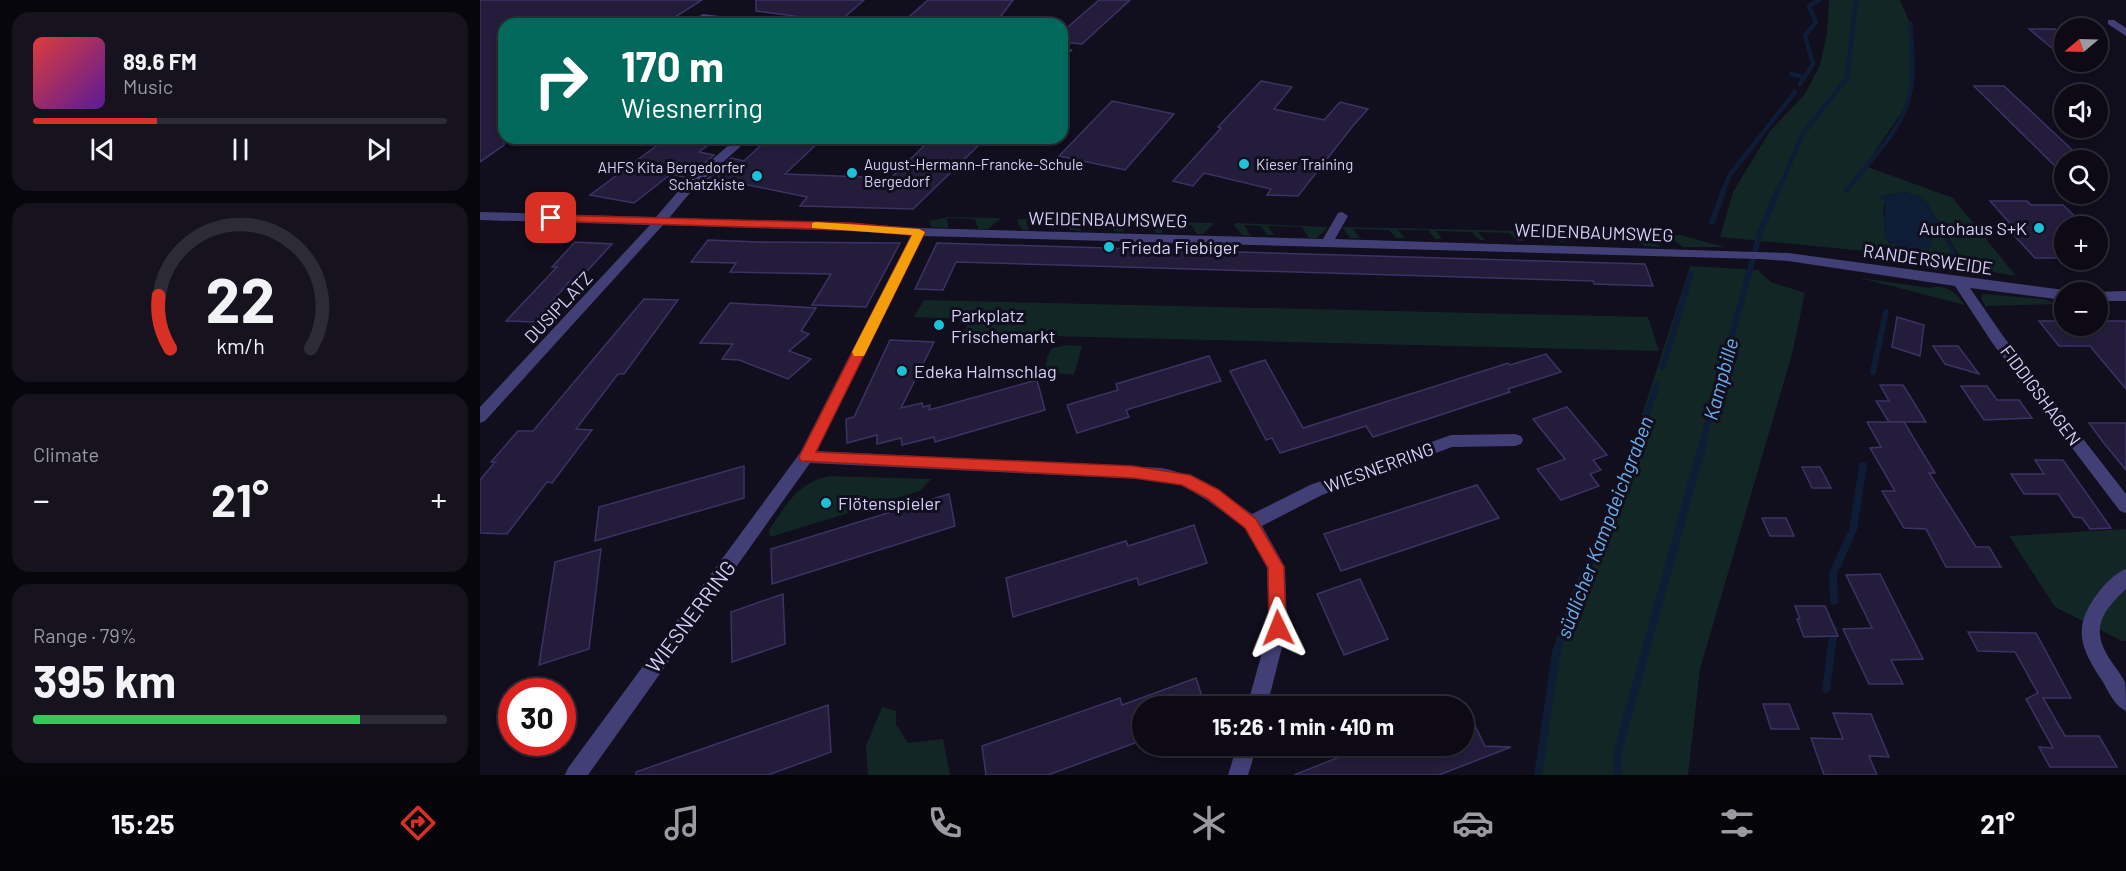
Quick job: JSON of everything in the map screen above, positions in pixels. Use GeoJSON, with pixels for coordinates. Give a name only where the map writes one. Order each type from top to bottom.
{"type":"FeatureCollection","features":[{"type":"Feature","properties":{"kind":"street"},"geometry":{"type":"LineString","coordinates":[[2111,22],[2126,33]]}},
{"type":"Feature","properties":{"kind":"street","name":"DUSIPLATZ"},"geometry":{"type":"LineString","coordinates":[[480,417],[662,221],[699,175],[737,144]]}},
{"type":"Feature","properties":{"kind":"street","name":"WEIDENBAUMSWEG"},"geometry":{"type":"LineString","coordinates":[[480,216],[852,227],[919,232],[1788,257]]}},
{"type":"Feature","properties":{"kind":"street"},"geometry":{"type":"LineString","coordinates":[[1327,243],[1342,216]]}},
{"type":"Feature","properties":{"kind":"street","name":"WIESNERRING"},"geometry":{"type":"LineString","coordinates":[[575,775],[806,457],[919,232]]}},
{"type":"Feature","properties":{"kind":"street","name":"RANDERSWEIDE"},"geometry":{"type":"LineString","coordinates":[[1788,257],[1959,282],[2054,293]]}},
{"type":"Feature","properties":{"kind":"street","name":"FIDDIGSHAGEN"},"geometry":{"type":"LineString","coordinates":[[1959,282],[1998,340],[2126,506]]}},
{"type":"Feature","properties":{"kind":"street"},"geometry":{"type":"LineString","coordinates":[[2108,296],[2126,296]]}},
{"type":"Feature","properties":{"kind":"street","name":"WIESNERRING"},"geometry":{"type":"LineString","coordinates":[[1251,523],[1316,490],[1451,441],[1515,440]]}},
{"type":"Feature","properties":{"kind":"street"},"geometry":{"type":"LineString","coordinates":[[806,457],[1162,474],[1185,479],[1213,495],[1251,523],[1276,567],[1278,628],[1260,696]]}},
{"type":"Feature","properties":{"kind":"street"},"geometry":{"type":"LineString","coordinates":[[2126,577],[2102,600],[2089,623],[2089,635],[2098,658],[2126,701]]}},
{"type":"Feature","properties":{"kind":"street"},"geometry":{"type":"LineString","coordinates":[[1238,775],[1244,756]]}},
{"type":"Feature","properties":{"kind":"green space"},"geometry":{"type":"Polygon","coordinates":[[[1829,0],[1900,0],[1910,23],[1913,62],[1906,106],[1865,166],[1953,198],[2016,276],[1865,251],[1720,237],[1733,192],[1770,131],[1805,94],[1820,65],[1827,33],[1829,0]],[[1904,192],[1887,195],[1884,213],[1889,243],[1918,250],[1933,239],[1923,226],[1923,223],[1932,223],[1949,244],[1954,258],[1962,260],[1926,202],[1918,196],[1904,192]]]}},
{"type":"Feature","properties":{"kind":"green space"},"geometry":{"type":"Polygon","coordinates":[[[949,217],[1001,218],[988,229],[978,229],[975,219],[947,218],[948,228],[932,227],[929,221],[949,217]]]}},
{"type":"Feature","properties":{"kind":"green space"},"geometry":{"type":"Polygon","coordinates":[[[1019,219],[1214,223],[1203,234],[1197,234],[1191,225],[1159,224],[1163,233],[1156,233],[1151,224],[1121,223],[1124,232],[1114,231],[1110,223],[1078,222],[1081,231],[1070,230],[1066,222],[1026,221],[1029,230],[1022,230],[1017,221],[1019,219]]]}},
{"type":"Feature","properties":{"kind":"green space"},"geometry":{"type":"Polygon","coordinates":[[[1236,223],[1328,227],[1317,238],[1309,238],[1302,227],[1268,226],[1274,235],[1267,235],[1261,226],[1244,225],[1251,236],[1242,235],[1234,225],[1236,223]]]}},
{"type":"Feature","properties":{"kind":"green space"},"geometry":{"type":"Polygon","coordinates":[[[1342,227],[1624,233],[1629,243],[1616,235],[1558,234],[1566,242],[1560,242],[1550,233],[1516,233],[1524,241],[1518,241],[1509,233],[1478,232],[1485,240],[1480,240],[1471,232],[1436,231],[1442,239],[1435,239],[1428,230],[1398,230],[1405,238],[1396,238],[1389,230],[1353,229],[1360,238],[1350,238],[1342,227]]]}},
{"type":"Feature","properties":{"kind":"green space"},"geometry":{"type":"Polygon","coordinates":[[[1635,234],[1680,235],[1725,247],[1683,247],[1670,237],[1650,237],[1661,247],[1644,246],[1635,234]]]}},
{"type":"Feature","properties":{"kind":"green space"},"geometry":{"type":"Polygon","coordinates":[[[1690,266],[1758,270],[1771,282],[1805,293],[1792,354],[1700,669],[1688,775],[1535,775],[1552,652],[1574,588],[1615,499],[1690,266]]]}},
{"type":"Feature","properties":{"kind":"green space"},"geometry":{"type":"Polygon","coordinates":[[[1860,278],[1930,288],[1946,288],[1965,305],[1860,278]]]}},
{"type":"Feature","properties":{"kind":"green space"},"geometry":{"type":"Polygon","coordinates":[[[1983,294],[2044,299],[2054,304],[1985,306],[1981,298],[1983,294]]]}},
{"type":"Feature","properties":{"kind":"green space"},"geometry":{"type":"Polygon","coordinates":[[[924,300],[1648,317],[1659,351],[964,334],[969,319],[914,317],[924,300]]]}},
{"type":"Feature","properties":{"kind":"green space"},"geometry":{"type":"Polygon","coordinates":[[[1068,345],[1082,346],[1074,375],[1054,373],[1046,366],[1052,348],[1068,345]]]}},
{"type":"Feature","properties":{"kind":"green space"},"geometry":{"type":"Polygon","coordinates":[[[829,476],[931,479],[920,491],[770,537],[769,530],[794,496],[809,484],[829,476]]]}},
{"type":"Feature","properties":{"kind":"green space"},"geometry":{"type":"Polygon","coordinates":[[[2126,529],[2126,641],[2055,607],[2009,536],[2126,529]]]}},
{"type":"Feature","properties":{"kind":"green space"},"geometry":{"type":"Polygon","coordinates":[[[882,707],[896,711],[896,724],[908,743],[943,739],[950,775],[868,775],[866,746],[882,707]]]}},
{"type":"Feature","properties":{"kind":"water"},"geometry":{"type":"Polygon","coordinates":[[[1904,192],[1918,196],[1926,202],[1961,261],[1956,258],[1937,227],[1932,223],[1923,223],[1933,239],[1930,248],[1905,248],[1893,244],[1884,237],[1885,201],[1880,198],[1904,192]]]}},
{"type":"Feature","properties":{"kind":"building"},"geometry":{"type":"Polygon","coordinates":[[[480,0],[702,0],[674,18],[498,18],[498,144],[504,145],[480,162],[480,0]]]}},
{"type":"Feature","properties":{"kind":"building"},"geometry":{"type":"Polygon","coordinates":[[[756,0],[864,0],[844,18],[809,18],[756,11],[756,0]]]}},
{"type":"Feature","properties":{"kind":"building"},"geometry":{"type":"Polygon","coordinates":[[[928,0],[1013,0],[1000,18],[908,18],[928,0]]]}},
{"type":"Feature","properties":{"kind":"building"},"geometry":{"type":"Polygon","coordinates":[[[1099,0],[1130,0],[1082,44],[1068,43],[1068,27],[1099,0]]]}},
{"type":"Feature","properties":{"kind":"building"},"geometry":{"type":"Polygon","coordinates":[[[2029,29],[2054,29],[2054,50],[2029,29]]]}},
{"type":"Feature","properties":{"kind":"building"},"geometry":{"type":"Polygon","coordinates":[[[1261,81],[1292,87],[1274,109],[1324,120],[1340,102],[1368,109],[1298,196],[1267,195],[1271,189],[1204,173],[1193,186],[1173,181],[1221,128],[1218,127],[1261,81]]]}},
{"type":"Feature","properties":{"kind":"building"},"geometry":{"type":"Polygon","coordinates":[[[1974,86],[2004,86],[2054,133],[2054,138],[2060,138],[2072,150],[2054,150],[2054,165],[1974,86]]]}},
{"type":"Feature","properties":{"kind":"building"},"geometry":{"type":"Polygon","coordinates":[[[1112,101],[1174,114],[1125,170],[1059,156],[1112,101]]]}},
{"type":"Feature","properties":{"kind":"building"},"geometry":{"type":"Polygon","coordinates":[[[659,144],[709,144],[699,152],[714,155],[688,178],[671,174],[634,203],[590,195],[659,144]]]}},
{"type":"Feature","properties":{"kind":"building","name":"August-Hermann-Francke-Schule Bergedorf"},"geometry":{"type":"Polygon","coordinates":[[[762,144],[817,144],[785,174],[891,178],[926,144],[978,146],[913,209],[800,206],[807,197],[729,181],[724,185],[705,181],[731,158],[744,161],[762,144]]]}},
{"type":"Feature","properties":{"kind":"building","name":"Autohaus S+K"},"geometry":{"type":"Polygon","coordinates":[[[1990,201],[2027,201],[2031,205],[2063,205],[2075,216],[2054,216],[2054,258],[2035,258],[2009,230],[2016,230],[1990,201]]]}},
{"type":"Feature","properties":{"kind":"building"},"geometry":{"type":"Polygon","coordinates":[[[708,240],[900,243],[866,307],[812,305],[831,274],[730,272],[736,263],[691,262],[708,240]]]}},
{"type":"Feature","properties":{"kind":"building"},"geometry":{"type":"Polygon","coordinates":[[[575,242],[612,244],[577,282],[570,281],[534,322],[506,321],[557,267],[552,267],[575,242]]]}},
{"type":"Feature","properties":{"kind":"building"},"geometry":{"type":"Polygon","coordinates":[[[937,243],[1645,264],[1653,286],[1594,284],[1593,281],[956,262],[943,290],[915,289],[937,243]]]}},
{"type":"Feature","properties":{"kind":"building"},"geometry":{"type":"Polygon","coordinates":[[[644,299],[678,300],[624,374],[618,374],[576,429],[592,430],[552,483],[547,482],[507,534],[480,533],[480,480],[495,462],[491,462],[518,431],[533,431],[644,299]]]}},
{"type":"Feature","properties":{"kind":"building"},"geometry":{"type":"Polygon","coordinates":[[[730,303],[816,308],[801,331],[809,334],[789,351],[811,359],[788,379],[739,360],[722,359],[733,344],[700,343],[730,303]]]}},
{"type":"Feature","properties":{"kind":"building"},"geometry":{"type":"Polygon","coordinates":[[[1897,317],[1924,325],[1920,356],[1892,347],[1897,317]]]}},
{"type":"Feature","properties":{"kind":"building"},"geometry":{"type":"Polygon","coordinates":[[[2039,321],[2054,321],[2054,336],[2108,336],[2108,321],[2126,321],[2126,389],[2090,346],[2059,346],[2039,321]]]}},
{"type":"Feature","properties":{"kind":"building"},"geometry":{"type":"Polygon","coordinates":[[[890,340],[934,342],[901,408],[922,403],[923,407],[930,405],[929,410],[1037,380],[1045,410],[935,442],[934,437],[902,445],[901,438],[877,444],[877,435],[847,443],[846,419],[854,417],[890,340]]]}},
{"type":"Feature","properties":{"kind":"building"},"geometry":{"type":"Polygon","coordinates":[[[1933,346],[1958,346],[1979,374],[1945,364],[1933,346]]]}},
{"type":"Feature","properties":{"kind":"building"},"geometry":{"type":"Polygon","coordinates":[[[1546,354],[1561,372],[1508,389],[1510,392],[1373,437],[1366,426],[1280,453],[1272,438],[1266,440],[1230,371],[1265,360],[1303,428],[1508,363],[1510,365],[1546,354]]]}},
{"type":"Feature","properties":{"kind":"building"},"geometry":{"type":"Polygon","coordinates":[[[1209,356],[1221,381],[1126,410],[1129,417],[1077,433],[1067,405],[1118,390],[1116,384],[1209,356]]]}},
{"type":"Feature","properties":{"kind":"building"},"geometry":{"type":"Polygon","coordinates":[[[1880,385],[1903,385],[1926,422],[1889,422],[1876,401],[1889,401],[1880,385]]]}},
{"type":"Feature","properties":{"kind":"building"},"geometry":{"type":"Polygon","coordinates":[[[1961,386],[1987,386],[1997,400],[2019,400],[2032,418],[1984,420],[1961,386]]]}},
{"type":"Feature","properties":{"kind":"building"},"geometry":{"type":"Polygon","coordinates":[[[1567,407],[1607,455],[1593,460],[1601,470],[1590,474],[1599,486],[1561,500],[1537,469],[1565,459],[1533,419],[1567,407]]]}},
{"type":"Feature","properties":{"kind":"building"},"geometry":{"type":"Polygon","coordinates":[[[1867,422],[1904,422],[1935,473],[1929,473],[1976,547],[1989,547],[2001,567],[1946,567],[1926,529],[1904,528],[1882,491],[1895,491],[1870,448],[1881,447],[1867,422]]]}},
{"type":"Feature","properties":{"kind":"building"},"geometry":{"type":"Polygon","coordinates":[[[2089,423],[2126,423],[2126,470],[2103,442],[2089,423]]]}},
{"type":"Feature","properties":{"kind":"building"},"geometry":{"type":"Polygon","coordinates":[[[2035,460],[2063,460],[2111,528],[2090,529],[2082,518],[2074,517],[2058,494],[2024,494],[2011,474],[2044,474],[2035,460]]]}},
{"type":"Feature","properties":{"kind":"building"},"geometry":{"type":"Polygon","coordinates":[[[744,466],[744,498],[595,541],[599,507],[744,466]]]}},
{"type":"Feature","properties":{"kind":"building"},"geometry":{"type":"Polygon","coordinates":[[[1802,467],[1820,467],[1831,488],[1812,488],[1802,467]]]}},
{"type":"Feature","properties":{"kind":"building"},"geometry":{"type":"Polygon","coordinates":[[[1477,485],[1499,518],[1341,571],[1324,534],[1477,485]]]}},
{"type":"Feature","properties":{"kind":"building"},"geometry":{"type":"Polygon","coordinates":[[[949,494],[955,526],[772,584],[771,549],[949,494]]]}},
{"type":"Feature","properties":{"kind":"building"},"geometry":{"type":"Polygon","coordinates":[[[1762,518],[1786,518],[1794,536],[1770,536],[1762,518]]]}},
{"type":"Feature","properties":{"kind":"building"},"geometry":{"type":"Polygon","coordinates":[[[1194,525],[1207,563],[1139,585],[1137,578],[1013,617],[1006,578],[1126,541],[1128,546],[1194,525]]]}},
{"type":"Feature","properties":{"kind":"building"},"geometry":{"type":"Polygon","coordinates":[[[601,549],[589,649],[539,665],[555,562],[601,549]]]}},
{"type":"Feature","properties":{"kind":"building"},"geometry":{"type":"Polygon","coordinates":[[[1880,574],[1923,659],[1891,660],[1903,684],[1869,684],[1843,629],[1872,628],[1846,575],[1880,574]]]}},
{"type":"Feature","properties":{"kind":"building"},"geometry":{"type":"Polygon","coordinates":[[[1360,579],[1388,639],[1344,655],[1317,594],[1360,579]]]}},
{"type":"Feature","properties":{"kind":"building"},"geometry":{"type":"Polygon","coordinates":[[[783,594],[785,644],[732,662],[731,612],[783,594]]]}},
{"type":"Feature","properties":{"kind":"building"},"geometry":{"type":"Polygon","coordinates":[[[1795,606],[1825,606],[1838,636],[1804,637],[1795,606]]]}},
{"type":"Feature","properties":{"kind":"building"},"geometry":{"type":"Polygon","coordinates":[[[1968,632],[2036,633],[2071,698],[2043,698],[2065,736],[2099,736],[2117,767],[2050,767],[2039,747],[2053,748],[2026,699],[2038,693],[2015,652],[1978,651],[1968,632]]]}},
{"type":"Feature","properties":{"kind":"building"},"geometry":{"type":"Polygon","coordinates":[[[1196,678],[1202,696],[1147,696],[1196,678]]]}},
{"type":"Feature","properties":{"kind":"building"},"geometry":{"type":"Polygon","coordinates":[[[1120,698],[1122,705],[1132,701],[1132,744],[1048,775],[986,775],[982,746],[1120,698]]]}},
{"type":"Feature","properties":{"kind":"building"},"geometry":{"type":"Polygon","coordinates":[[[1763,704],[1789,704],[1799,729],[1771,729],[1763,704]]]}},
{"type":"Feature","properties":{"kind":"building"},"geometry":{"type":"Polygon","coordinates":[[[828,705],[831,752],[768,775],[636,775],[636,772],[828,705]]]}},
{"type":"Feature","properties":{"kind":"building"},"geometry":{"type":"Polygon","coordinates":[[[1833,713],[1871,714],[1889,757],[1869,756],[1877,775],[1824,775],[1811,738],[1843,739],[1833,713]]]}},
{"type":"Feature","properties":{"kind":"building"},"geometry":{"type":"Polygon","coordinates":[[[1474,723],[1485,746],[1511,747],[1439,775],[1294,775],[1342,756],[1474,756],[1474,723]]]}},
{"type":"Feature","properties":{"kind":"waterway"},"geometry":{"type":"LineString","coordinates":[[1800,84],[1813,64],[1805,36],[1816,22],[1809,6],[1819,0]]}},
{"type":"Feature","properties":{"kind":"waterway","name":"Kampbille"},"geometry":{"type":"LineString","coordinates":[[1778,192],[1802,135],[1847,78],[1856,0]]}},
{"type":"Feature","properties":{"kind":"waterway"},"geometry":{"type":"LineString","coordinates":[[1846,191],[1891,135],[1905,111],[1912,80],[1910,23]]}},
{"type":"Feature","properties":{"kind":"waterway"},"geometry":{"type":"LineString","coordinates":[[1791,74],[1804,77]]}},
{"type":"Feature","properties":{"kind":"waterway"},"geometry":{"type":"LineString","coordinates":[[1723,192],[1729,176],[1795,92]]}},
{"type":"Feature","properties":{"kind":"waterway"},"geometry":{"type":"LineString","coordinates":[[1712,222],[1724,190]]}},
{"type":"Feature","properties":{"kind":"waterway","name":"Kampbille"},"geometry":{"type":"LineString","coordinates":[[1702,444],[1760,233],[1778,190]]}},
{"type":"Feature","properties":{"kind":"waterway","name":"südlicher Kampdeichgraben"},"geometry":{"type":"LineString","coordinates":[[1663,367],[1691,273]]}},
{"type":"Feature","properties":{"kind":"waterway"},"geometry":{"type":"LineString","coordinates":[[1873,372],[1886,312]]}},
{"type":"Feature","properties":{"kind":"waterway","name":"südlicher Kampdeichgraben"},"geometry":{"type":"LineString","coordinates":[[1637,444],[1657,385]]}},
{"type":"Feature","properties":{"kind":"waterway","name":"südlicher Kampdeichgraben"},"geometry":{"type":"LineString","coordinates":[[1538,775],[1556,654],[1577,590],[1617,504],[1638,442]]}},
{"type":"Feature","properties":{"kind":"waterway","name":"Kampbille"},"geometry":{"type":"LineString","coordinates":[[1618,775],[1618,751],[1703,442]]}},
{"type":"Feature","properties":{"kind":"waterway"},"geometry":{"type":"LineString","coordinates":[[1853,530],[1863,466]]}},
{"type":"Feature","properties":{"kind":"waterway"},"geometry":{"type":"LineString","coordinates":[[1834,601],[1833,574],[1850,536]]}},
{"type":"Feature","properties":{"kind":"waterway"},"geometry":{"type":"LineString","coordinates":[[1826,689],[1834,630]]}},
{"type":"Feature","properties":{"kind":"slow traffic"},"geometry":{"type":"LineString","coordinates":[[816,226],[919,232],[859,352]]}},
{"type":"Feature","properties":{"kind":"place","name":"Kieser Training"},"geometry":{"type":"Point","coordinates":[1244,164]}},
{"type":"Feature","properties":{"kind":"place","name":"August-Hermann-Francke-Schule Bergedorf"},"geometry":{"type":"Point","coordinates":[852,173]}},
{"type":"Feature","properties":{"kind":"place","name":"AHFS Kita Bergedorfer Schatzkiste"},"geometry":{"type":"Point","coordinates":[757,176]}},
{"type":"Feature","properties":{"kind":"place","name":"Autohaus S+K"},"geometry":{"type":"Point","coordinates":[2039,228]}},
{"type":"Feature","properties":{"kind":"place","name":"Frieda Fiebiger"},"geometry":{"type":"Point","coordinates":[1109,247]}},
{"type":"Feature","properties":{"kind":"place","name":"Parkplatz Frischemarkt"},"geometry":{"type":"Point","coordinates":[939,325]}},
{"type":"Feature","properties":{"kind":"place","name":"Edeka Halmschlag"},"geometry":{"type":"Point","coordinates":[902,371]}},
{"type":"Feature","properties":{"kind":"place","name":"Flötenspieler"},"geometry":{"type":"Point","coordinates":[826,503]}},
{"type":"Feature","properties":{"kind":"route"},"geometry":{"type":"LineString","coordinates":[[551,218],[852,227],[919,232],[806,457],[950,465],[1085,469],[1162,474],[1185,479],[1213,495],[1251,523],[1276,567],[1278,628]]}}]}
